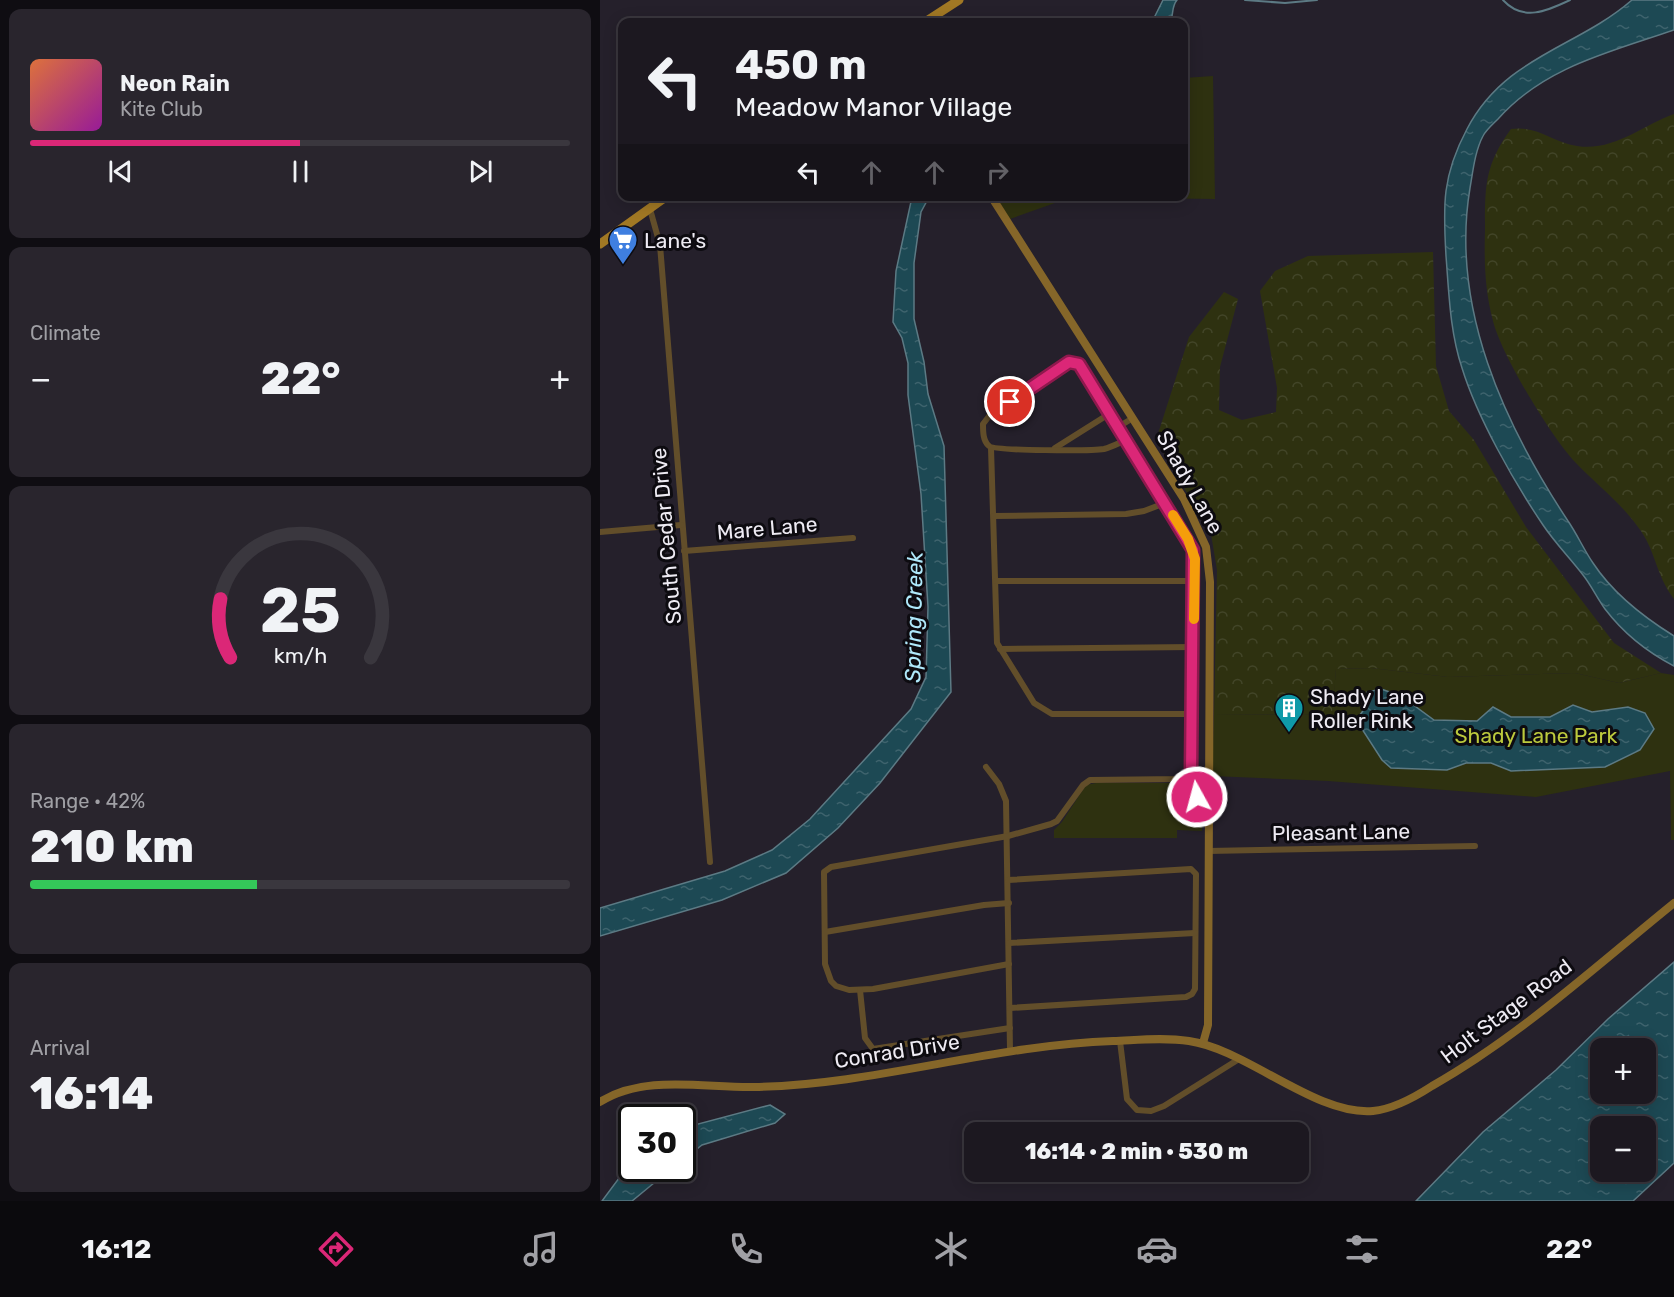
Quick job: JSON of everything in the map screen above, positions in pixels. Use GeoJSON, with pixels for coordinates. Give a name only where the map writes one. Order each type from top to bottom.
{"type":"FeatureCollection","features":[{"type":"Feature","properties":{"kind":"main road"},"geometry":{"type":"LineString","coordinates":[[931,18],[959,0]]}},
{"type":"Feature","properties":{"kind":"main road"},"geometry":{"type":"LineString","coordinates":[[600,244],[660,201]]}},
{"type":"Feature","properties":{"kind":"main road","name":"Shady Lane"},"geometry":{"type":"LineString","coordinates":[[994,201],[1184,499],[1206,547],[1210,582],[1207,799],[1208,1025],[1203,1043]]}},
{"type":"Feature","properties":{"kind":"main road","name":"Holt Stage Road"},"geometry":{"type":"LineString","coordinates":[[1239,1059],[1342,1107],[1374,1111],[1407,1101],[1460,1071],[1533,1017],[1674,903]]}},
{"type":"Feature","properties":{"kind":"main road","name":"Conrad Drive"},"geometry":{"type":"LineString","coordinates":[[600,1102],[621,1091],[648,1086],[790,1085],[1058,1044],[1175,1039],[1203,1043]]}},
{"type":"Feature","properties":{"kind":"main road"},"geometry":{"type":"LineString","coordinates":[[1203,1043],[1239,1059]]}},
{"type":"Feature","properties":{"kind":"street","name":"South Cedar Drive"},"geometry":{"type":"LineString","coordinates":[[650,209],[660,245],[710,862]]}},
{"type":"Feature","properties":{"kind":"street"},"geometry":{"type":"LineString","coordinates":[[1194,714],[1045,712],[1034,703],[997,643],[991,448],[983,435],[983,424],[990,416],[1069,362],[1079,364],[1193,550],[1195,581],[1194,714],[1191,775],[1194,795],[1207,799]]}},
{"type":"Feature","properties":{"kind":"street"},"geometry":{"type":"LineString","coordinates":[[1055,448],[1109,414]]}},
{"type":"Feature","properties":{"kind":"street"},"geometry":{"type":"LineString","coordinates":[[1118,427],[1133,418]]}},
{"type":"Feature","properties":{"kind":"street"},"geometry":{"type":"LineString","coordinates":[[991,448],[1090,450],[1104,449],[1126,440]]}},
{"type":"Feature","properties":{"kind":"street"},"geometry":{"type":"LineString","coordinates":[[994,516],[1126,514],[1144,511],[1165,503]]}},
{"type":"Feature","properties":{"kind":"street"},"geometry":{"type":"LineString","coordinates":[[600,532],[681,525]]}},
{"type":"Feature","properties":{"kind":"street","name":"Mare Lane"},"geometry":{"type":"LineString","coordinates":[[684,551],[853,538]]}},
{"type":"Feature","properties":{"kind":"street"},"geometry":{"type":"LineString","coordinates":[[996,581],[1195,581]]}},
{"type":"Feature","properties":{"kind":"street"},"geometry":{"type":"LineString","coordinates":[[1000,649],[1194,647]]}},
{"type":"Feature","properties":{"kind":"street"},"geometry":{"type":"LineString","coordinates":[[986,767],[999,784],[1006,801],[1010,1050]]}},
{"type":"Feature","properties":{"kind":"street"},"geometry":{"type":"LineString","coordinates":[[1009,964],[860,990],[842,989],[831,981],[825,964],[824,872],[827,869],[1008,836],[1057,821],[1083,785],[1090,780],[1179,779],[1191,775]]}},
{"type":"Feature","properties":{"kind":"street","name":"Pleasant Lane"},"geometry":{"type":"LineString","coordinates":[[1208,851],[1475,846]]}},
{"type":"Feature","properties":{"kind":"street"},"geometry":{"type":"LineString","coordinates":[[1008,880],[1191,869],[1196,874],[1195,989],[1192,994],[1186,997],[1010,1008]]}},
{"type":"Feature","properties":{"kind":"street"},"geometry":{"type":"LineString","coordinates":[[825,932],[984,904],[1009,903]]}},
{"type":"Feature","properties":{"kind":"street"},"geometry":{"type":"LineString","coordinates":[[1009,943],[1195,933]]}},
{"type":"Feature","properties":{"kind":"street"},"geometry":{"type":"LineString","coordinates":[[860,990],[866,1038],[873,1049],[1010,1028]]}},
{"type":"Feature","properties":{"kind":"street"},"geometry":{"type":"LineString","coordinates":[[1120,1041],[1127,1099],[1137,1110],[1144,1111],[1164,1106],[1239,1059]]}},
{"type":"Feature","properties":{"kind":"green space"},"geometry":{"type":"Polygon","coordinates":[[[1213,76],[1215,199],[1188,199],[1188,78],[1213,76]]]}},
{"type":"Feature","properties":{"kind":"green space"},"geometry":{"type":"Polygon","coordinates":[[[1674,114],[1674,599],[1663,580],[1649,544],[1638,527],[1624,509],[1565,450],[1516,374],[1506,353],[1490,310],[1485,254],[1485,202],[1491,166],[1511,129],[1529,129],[1568,144],[1590,147],[1615,141],[1674,114]]]}},
{"type":"Feature","properties":{"kind":"green space"},"geometry":{"type":"Polygon","coordinates":[[[999,201],[1061,201],[1010,219],[999,201]]]}},
{"type":"Feature","properties":{"kind":"green space"},"geometry":{"type":"Polygon","coordinates":[[[1433,252],[1436,366],[1449,411],[1474,440],[1526,527],[1614,643],[1661,673],[1619,683],[1575,673],[1448,677],[1371,668],[1336,669],[1333,714],[1214,715],[1217,570],[1211,534],[1156,440],[1189,337],[1224,292],[1238,299],[1220,367],[1219,410],[1242,420],[1276,412],[1277,388],[1260,291],[1275,271],[1308,256],[1433,252]]]}},
{"type":"Feature","properties":{"kind":"green space","name":"Shady Lane Park"},"geometry":{"type":"Polygon","coordinates":[[[1371,668],[1448,677],[1575,673],[1619,683],[1661,673],[1674,675],[1674,840],[1671,840],[1670,771],[1536,797],[1328,781],[1212,776],[1214,715],[1332,714],[1336,669],[1371,668]]]}},
{"type":"Feature","properties":{"kind":"green space"},"geometry":{"type":"Polygon","coordinates":[[[1185,783],[1189,788],[1190,801],[1202,803],[1202,831],[1177,830],[1177,838],[1054,838],[1054,830],[1062,822],[1086,785],[1185,783]]]}},
{"type":"Feature","properties":{"kind":"water"},"geometry":{"type":"Polygon","coordinates":[[[1163,0],[1177,0],[1172,18],[1154,18],[1163,0]]]}},
{"type":"Feature","properties":{"kind":"water"},"geometry":{"type":"Polygon","coordinates":[[[1632,0],[1674,0],[1674,30],[1602,54],[1557,74],[1516,101],[1484,134],[1476,155],[1470,188],[1466,232],[1468,277],[1475,320],[1488,363],[1523,445],[1601,574],[1630,604],[1674,636],[1674,666],[1636,642],[1612,618],[1586,579],[1552,538],[1520,489],[1477,407],[1458,354],[1451,313],[1446,256],[1444,221],[1449,176],[1467,129],[1483,104],[1521,69],[1611,16],[1632,0]]]}},
{"type":"Feature","properties":{"kind":"water"},"geometry":{"type":"Polygon","coordinates":[[[911,201],[927,201],[921,212],[914,263],[914,319],[924,362],[928,394],[944,446],[951,692],[880,783],[838,828],[786,873],[722,900],[600,936],[600,908],[725,871],[772,850],[810,819],[911,709],[926,677],[928,607],[921,494],[908,395],[908,363],[902,338],[893,322],[896,271],[911,201]]]}},
{"type":"Feature","properties":{"kind":"water"},"geometry":{"type":"Polygon","coordinates":[[[1381,689],[1401,696],[1434,720],[1477,721],[1493,707],[1511,717],[1550,717],[1573,705],[1592,712],[1628,707],[1645,713],[1654,729],[1640,750],[1605,767],[1511,771],[1491,763],[1466,763],[1447,770],[1391,768],[1382,760],[1362,729],[1360,715],[1367,705],[1367,692],[1381,689]]]}},
{"type":"Feature","properties":{"kind":"water"},"geometry":{"type":"Polygon","coordinates":[[[1674,962],[1674,1163],[1656,1180],[1656,1116],[1590,1116],[1590,1182],[1654,1182],[1633,1201],[1416,1201],[1483,1132],[1556,1070],[1608,1019],[1674,962]]]}},
{"type":"Feature","properties":{"kind":"water"},"geometry":{"type":"Polygon","coordinates":[[[770,1105],[785,1114],[775,1123],[702,1145],[696,1150],[696,1125],[770,1105]]]}},
{"type":"Feature","properties":{"kind":"water"},"geometry":{"type":"Polygon","coordinates":[[[618,1179],[618,1182],[655,1182],[632,1201],[602,1201],[618,1179]]]}},
{"type":"Feature","properties":{"kind":"waterway"},"geometry":{"type":"LineString","coordinates":[[1245,0],[1285,3],[1317,0]]}},
{"type":"Feature","properties":{"kind":"waterway"},"geometry":{"type":"LineString","coordinates":[[1503,0],[1511,7],[1527,13],[1544,11],[1570,0]]}},
{"type":"Feature","properties":{"kind":"slow traffic"},"geometry":{"type":"LineString","coordinates":[[1173,515],[1188,539],[1195,559],[1194,619]]}},
{"type":"Feature","properties":{"kind":"place","name":"Lane's"},"geometry":{"type":"Point","coordinates":[623,266]}},
{"type":"Feature","properties":{"kind":"place","name":"Shady Lane Roller Rink"},"geometry":{"type":"Point","coordinates":[1289,734]}},
{"type":"Feature","properties":{"kind":"route"},"geometry":{"type":"LineString","coordinates":[[1010,402],[1069,362],[1074,361],[1079,364],[1188,539],[1195,559],[1193,770],[1191,775],[1192,789],[1197,797]]}},
{"type":"Feature","properties":{"kind":"water label","name":"Spring Creek"},"geometry":{"type":"Point","coordinates":[914,617]}}]}
